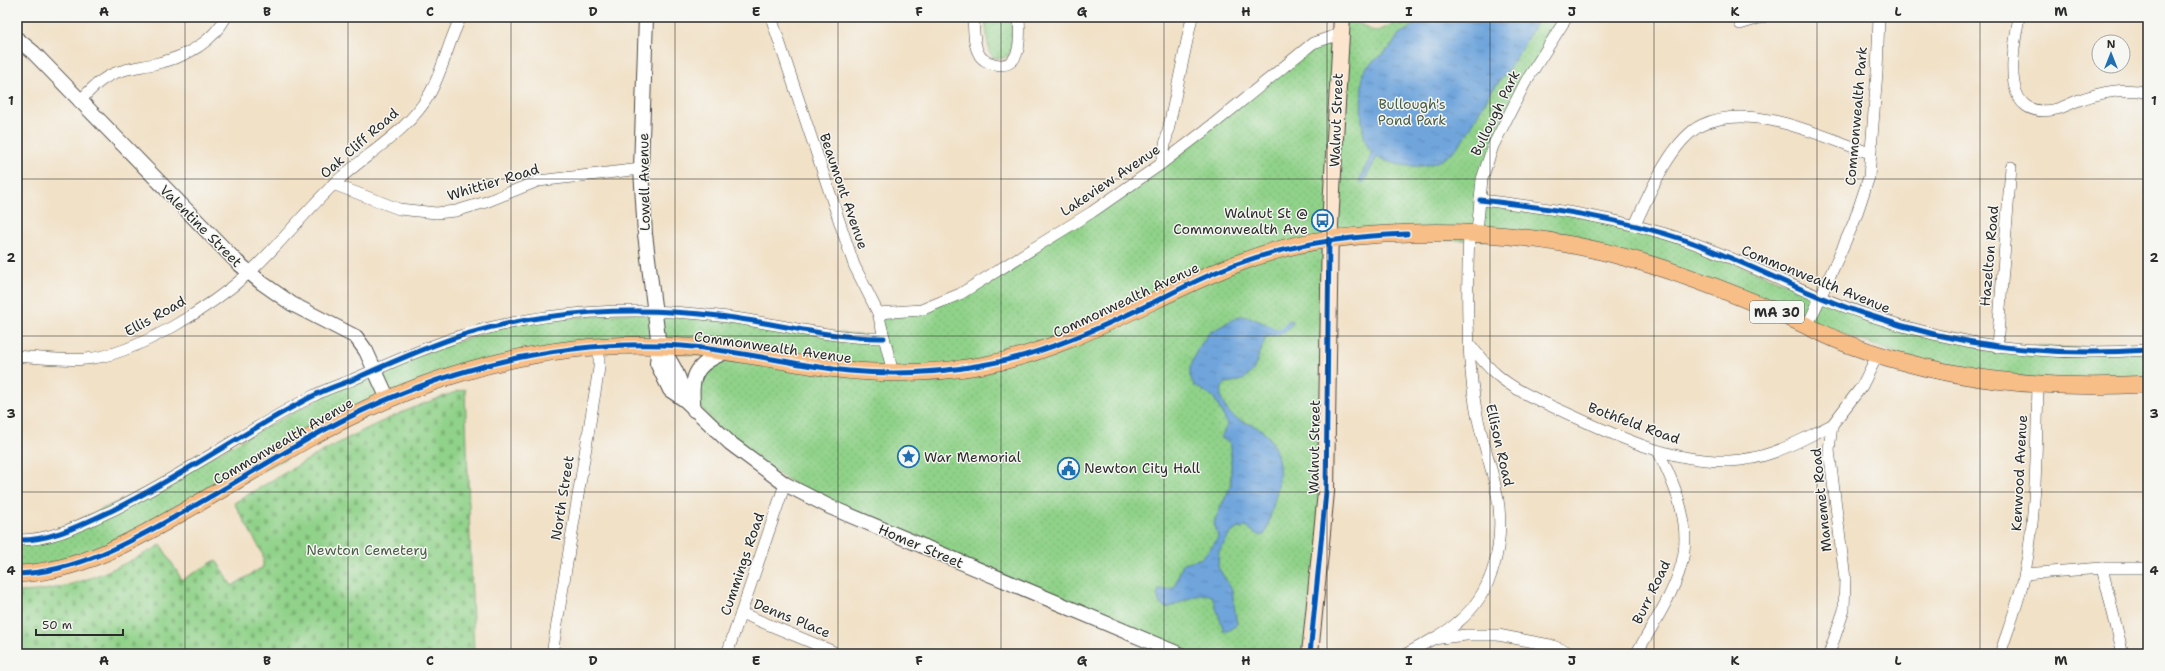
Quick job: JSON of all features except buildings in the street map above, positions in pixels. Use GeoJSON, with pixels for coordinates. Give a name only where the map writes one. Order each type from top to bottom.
{"type":"FeatureCollection","features":[{"type":"Feature","properties":{"kind":"main road","name":"Walnut Street"},"geometry":{"type":"LineString","coordinates":[[1310,654],[1326,492],[1329,239],[1342,17]]}},
{"type":"Feature","properties":{"kind":"main road","name":"Commonwealth Avenue"},"geometry":{"type":"LineString","coordinates":[[17,574],[40,573],[83,562],[123,544],[182,513],[312,437],[388,399],[440,379],[510,359],[555,350],[599,346],[679,346],[836,369],[893,373],[950,370],[984,365],[1023,356],[1081,336],[1232,265],[1279,249],[1329,239],[1401,234],[1473,232],[1546,241],[1628,258],[1709,284],[1808,325],[1846,343],[1878,354],[1952,374],[2038,386],[2098,387],[2148,384]]}},
{"type":"Feature","properties":{"kind":"street"},"geometry":{"type":"LineString","coordinates":[[79,102],[98,82],[113,74],[170,60],[192,51],[216,31],[226,17]]}},
{"type":"Feature","properties":{"kind":"street","name":"Oak Cliff Road"},"geometry":{"type":"LineString","coordinates":[[249,273],[286,237],[333,184],[365,156],[394,134],[428,96],[443,64],[461,17]]}},
{"type":"Feature","properties":{"kind":"street","name":"Lowell Avenue"},"geometry":{"type":"LineString","coordinates":[[646,17],[641,168],[645,234],[659,346]]}},
{"type":"Feature","properties":{"kind":"street","name":"Beaumont Avenue"},"geometry":{"type":"LineString","coordinates":[[770,17],[854,265],[878,313],[893,373]]}},
{"type":"Feature","properties":{"kind":"street"},"geometry":{"type":"LineString","coordinates":[[973,17],[979,54],[987,62],[995,65],[1007,64],[1014,60],[1019,49],[1019,17]]}},
{"type":"Feature","properties":{"kind":"street"},"geometry":{"type":"LineString","coordinates":[[1161,164],[1188,46],[1192,17]]}},
{"type":"Feature","properties":{"kind":"street","name":"Bullough Park"},"geometry":{"type":"LineString","coordinates":[[1473,232],[1484,173],[1493,146],[1534,66],[1567,17]]}},
{"type":"Feature","properties":{"kind":"street"},"geometry":{"type":"LineString","coordinates":[[1740,24],[1763,17]]}},
{"type":"Feature","properties":{"kind":"street","name":"Commonwealth Park"},"geometry":{"type":"LineString","coordinates":[[1808,325],[1854,222],[1865,193],[1869,177],[1877,72],[1878,17]]}},
{"type":"Feature","properties":{"kind":"street"},"geometry":{"type":"LineString","coordinates":[[2019,17],[2013,54],[2012,80],[2018,99],[2028,108],[2043,112],[2058,109],[2080,100],[2117,90],[2135,90],[2148,93]]}},
{"type":"Feature","properties":{"kind":"street","name":"Lakeview Avenue"},"geometry":{"type":"LineString","coordinates":[[878,313],[921,310],[960,294],[1092,212],[1161,164],[1216,122],[1313,43],[1340,34]]}},
{"type":"Feature","properties":{"kind":"street","name":"Valentine Street"},"geometry":{"type":"LineString","coordinates":[[17,38],[34,53],[79,102],[220,246],[249,273],[292,304],[356,337],[366,352],[388,399]]}},
{"type":"Feature","properties":{"kind":"street"},"geometry":{"type":"LineString","coordinates":[[1635,225],[1646,201],[1673,154],[1686,137],[1702,125],[1733,118],[1762,119],[1784,123],[1870,153]]}},
{"type":"Feature","properties":{"kind":"street","name":"Hazelton Road"},"geometry":{"type":"LineString","coordinates":[[1997,347],[2011,167]]}},
{"type":"Feature","properties":{"kind":"street","name":"Whittier Road"},"geometry":{"type":"LineString","coordinates":[[333,184],[399,209],[436,213],[456,212],[486,202],[538,181],[641,168]]}},
{"type":"Feature","properties":{"kind":"street","name":"Commonwealth Avenue"},"geometry":{"type":"LineString","coordinates":[[1480,200],[1550,208],[1635,225],[1718,253],[1867,315],[1914,329],[1976,344],[2063,353],[2148,350]]}},
{"type":"Feature","properties":{"kind":"street","name":"Ellison Road"},"geometry":{"type":"LineString","coordinates":[[1406,654],[1433,639],[1458,622],[1476,603],[1488,583],[1496,557],[1499,534],[1499,506],[1475,404],[1468,342],[1473,232]]}},
{"type":"Feature","properties":{"kind":"street","name":"Ellis Road"},"geometry":{"type":"LineString","coordinates":[[17,356],[58,360],[88,359],[122,351],[152,338],[185,319],[249,273]]}},
{"type":"Feature","properties":{"kind":"street","name":"Commonwealth Avenue"},"geometry":{"type":"LineString","coordinates":[[17,540],[53,536],[104,514],[157,487],[313,396],[442,342],[491,328],[573,314],[654,312],[720,316],[856,338],[884,338]]}},
{"type":"Feature","properties":{"kind":"street","name":"Bothfeld Road"},"geometry":{"type":"LineString","coordinates":[[1468,342],[1497,374],[1516,388],[1581,419],[1658,450],[1702,460],[1730,461],[1756,458],[1787,449],[1832,425]]}},
{"type":"Feature","properties":{"kind":"street","name":"North Street"},"geometry":{"type":"LineString","coordinates":[[552,654],[599,368],[599,346]]}},
{"type":"Feature","properties":{"kind":"street"},"geometry":{"type":"LineString","coordinates":[[659,346],[670,358],[682,383],[689,405]]}},
{"type":"Feature","properties":{"kind":"street"},"geometry":{"type":"LineString","coordinates":[[689,405],[696,373],[706,361],[727,352]]}},
{"type":"Feature","properties":{"kind":"street"},"geometry":{"type":"LineString","coordinates":[[1832,425],[1862,386],[1878,354]]}},
{"type":"Feature","properties":{"kind":"street","name":"Kenwood Avenue"},"geometry":{"type":"LineString","coordinates":[[2000,654],[2025,574],[2036,487],[2038,386]]}},
{"type":"Feature","properties":{"kind":"street","name":"Homer Street"},"geometry":{"type":"LineString","coordinates":[[689,405],[730,443],[785,484],[830,507],[1179,654]]}},
{"type":"Feature","properties":{"kind":"street","name":"Manemet Road"},"geometry":{"type":"LineString","coordinates":[[1829,654],[1844,610],[1845,579],[1829,450],[1832,425]]}},
{"type":"Feature","properties":{"kind":"street","name":"Burr Road"},"geometry":{"type":"LineString","coordinates":[[1636,654],[1664,606],[1678,577],[1685,556],[1686,532],[1682,511],[1673,481],[1658,450]]}},
{"type":"Feature","properties":{"kind":"street","name":"Cummings Road"},"geometry":{"type":"LineString","coordinates":[[727,654],[785,484]]}},
{"type":"Feature","properties":{"kind":"street"},"geometry":{"type":"LineString","coordinates":[[2025,574],[2102,568],[2148,568]]}},
{"type":"Feature","properties":{"kind":"street"},"geometry":{"type":"LineString","coordinates":[[2102,568],[2123,654]]}},
{"type":"Feature","properties":{"kind":"street","name":"Denns Place"},"geometry":{"type":"LineString","coordinates":[[741,613],[832,651]]}},
{"type":"Feature","properties":{"kind":"street"},"geometry":{"type":"LineString","coordinates":[[1433,639],[1466,635],[1498,635],[1550,644],[1574,654]]}},
{"type":"Feature","properties":{"kind":"green space"},"geometry":{"type":"Polygon","coordinates":[[[985,17],[1013,17],[1011,51],[1005,58],[994,58],[989,52],[985,17]]]}},
{"type":"Feature","properties":{"kind":"green space","name":"Bullough's Pond Park"},"geometry":{"type":"Polygon","coordinates":[[[1342,17],[1375,31],[1381,30],[1401,17],[1567,17],[1510,110],[1481,200],[1635,225],[1821,297],[1976,345],[2148,350],[2148,384],[1952,374],[1745,298],[1546,241],[1329,239],[1326,492],[1310,654],[1179,654],[830,507],[730,443],[691,395],[711,357],[613,345],[424,385],[123,545],[17,574],[17,540],[38,539],[190,468],[374,369],[519,322],[654,311],[883,338],[878,313],[941,303],[1092,212],[1313,43],[1340,34],[1342,17]]]}},
{"type":"Feature","properties":{"kind":"green space","name":"Newton Cemetery"},"geometry":{"type":"Polygon","coordinates":[[[465,389],[474,654],[17,654],[17,592],[55,588],[92,578],[161,545],[182,580],[216,560],[232,586],[263,567],[263,554],[234,503],[317,454],[346,439],[404,412],[465,389]]]}},
{"type":"Feature","properties":{"kind":"water"},"geometry":{"type":"Polygon","coordinates":[[[1420,17],[1539,17],[1512,64],[1490,93],[1469,130],[1455,150],[1434,163],[1421,166],[1410,166],[1388,162],[1377,157],[1363,183],[1359,181],[1372,153],[1364,137],[1362,126],[1361,103],[1363,73],[1368,66],[1391,47],[1399,34],[1411,28],[1420,17]]]}},
{"type":"Feature","properties":{"kind":"water"},"geometry":{"type":"Polygon","coordinates":[[[1239,316],[1250,317],[1279,330],[1289,320],[1293,323],[1284,333],[1266,337],[1253,371],[1243,380],[1226,383],[1221,391],[1222,400],[1230,414],[1239,420],[1262,430],[1270,439],[1275,448],[1279,465],[1277,491],[1265,534],[1260,536],[1246,527],[1238,528],[1231,533],[1219,551],[1218,567],[1232,590],[1237,625],[1227,631],[1224,631],[1212,596],[1195,596],[1166,608],[1160,604],[1157,595],[1159,590],[1174,588],[1183,563],[1200,559],[1212,547],[1218,537],[1214,522],[1231,485],[1231,446],[1229,442],[1221,438],[1227,425],[1214,398],[1194,385],[1190,376],[1190,368],[1197,350],[1209,333],[1239,316]]]}},
{"type":"Feature","properties":{"kind":"cycle path"},"geometry":{"type":"LineString","coordinates":[[1480,200],[1585,215],[1662,233],[1711,250],[1845,307],[1903,326],[1937,335],[1971,342],[2040,350],[2076,352],[2148,350]]}},
{"type":"Feature","properties":{"kind":"cycle path"},"geometry":{"type":"LineString","coordinates":[[17,574],[40,572],[84,561],[126,543],[218,492],[308,439],[380,402],[456,374],[512,359],[596,347],[653,345],[703,348],[849,371],[882,373],[965,368],[1005,361],[1070,340],[1112,322],[1213,273],[1255,258],[1298,246],[1319,242],[1407,234]]}},
{"type":"Feature","properties":{"kind":"cycle path"},"geometry":{"type":"LineString","coordinates":[[1310,654],[1326,492],[1329,239]]}},
{"type":"Feature","properties":{"kind":"cycle path"},"geometry":{"type":"LineString","coordinates":[[17,540],[30,540],[55,535],[90,521],[139,497],[263,424],[328,389],[435,345],[463,335],[494,327],[558,315],[590,312],[655,311],[719,316],[842,336],[884,338]]}},
{"type":"Feature","properties":{"kind":"place","name":"Walnut St @ Commonwealth Ave"},"geometry":{"type":"Point","coordinates":[1323,221]}},
{"type":"Feature","properties":{"kind":"place","name":"War Memorial"},"geometry":{"type":"Point","coordinates":[908,457]}},
{"type":"Feature","properties":{"kind":"place","name":"Newton City Hall"},"geometry":{"type":"Point","coordinates":[1068,468]}}]}
